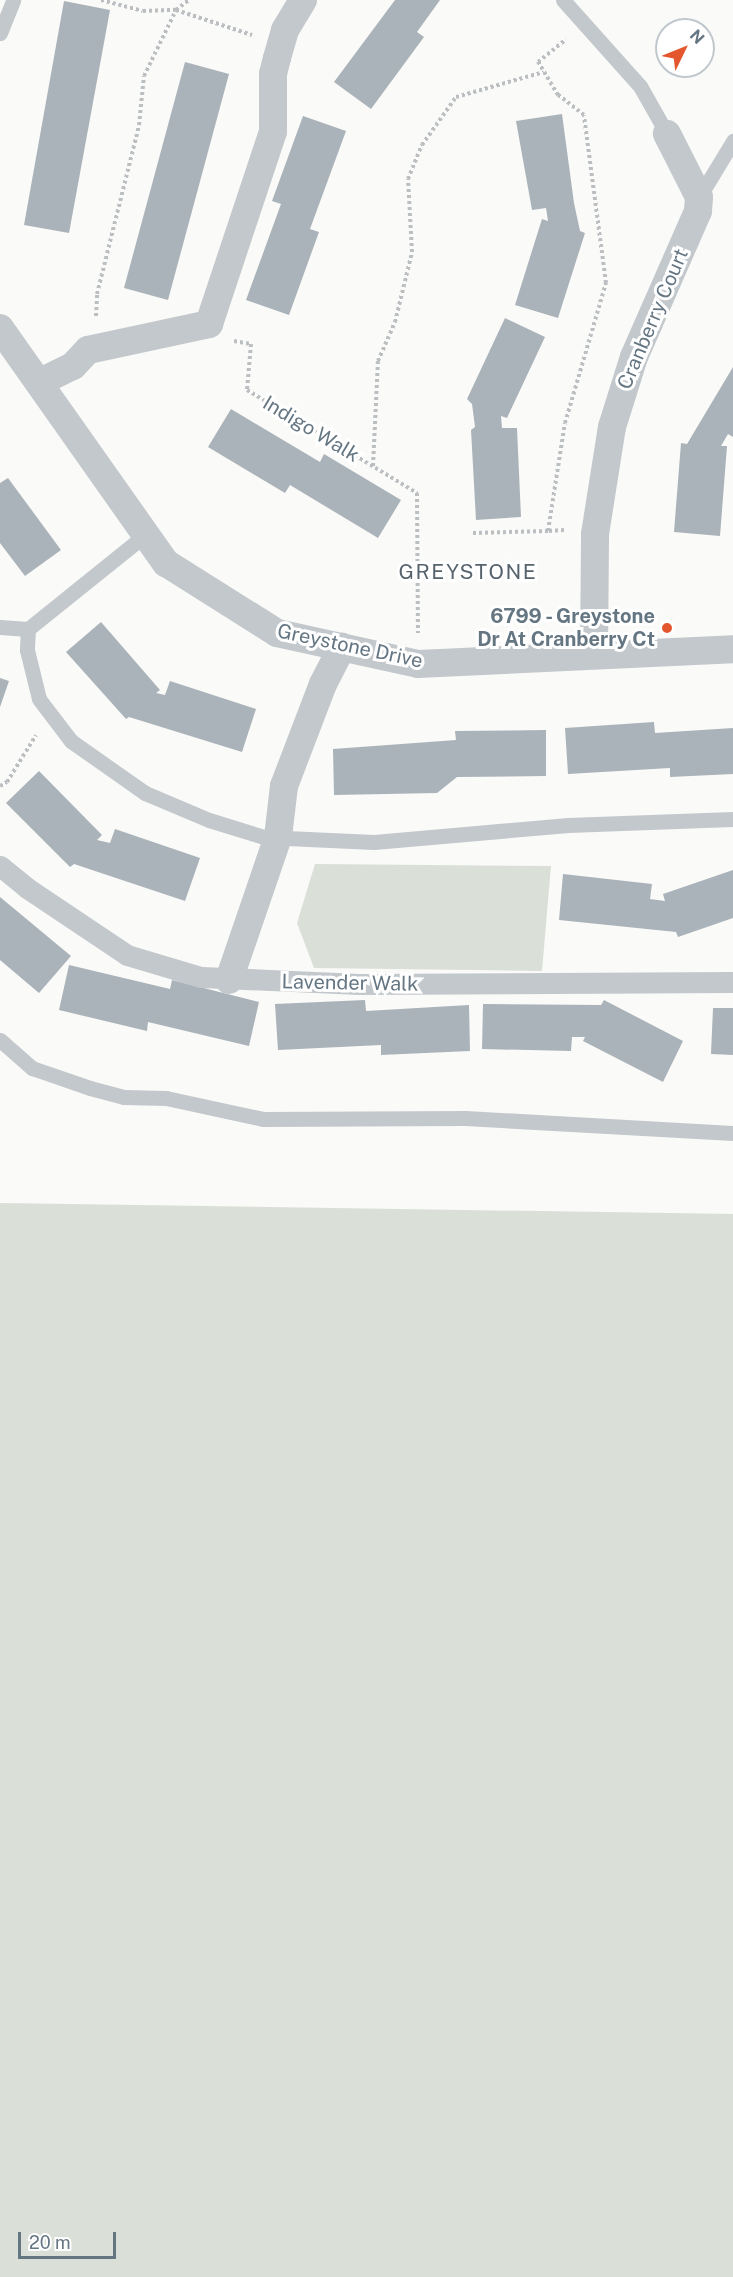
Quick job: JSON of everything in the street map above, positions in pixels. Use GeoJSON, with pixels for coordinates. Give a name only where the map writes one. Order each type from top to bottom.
{"type":"FeatureCollection","features":[{"type":"Feature","properties":{"kind":"street"},"geometry":{"type":"LineString","coordinates":[[40,382],[73,366],[88,350],[209,324],[273,132],[273,74],[281,45],[303,0]]}},
{"type":"Feature","properties":{"kind":"street"},"geometry":{"type":"LineString","coordinates":[[667,134],[699,197]]}},
{"type":"Feature","properties":{"kind":"street","name":"Cranberry Court"},"geometry":{"type":"LineString","coordinates":[[594,655],[595,528],[602,475],[622,392],[647,324],[698,211],[699,197]]}},
{"type":"Feature","properties":{"kind":"street","name":"Greystone Drive"},"geometry":{"type":"LineString","coordinates":[[0,328],[166,563],[276,633],[418,664],[733,649]]}},
{"type":"Feature","properties":{"kind":"street"},"geometry":{"type":"LineString","coordinates":[[229,980],[278,837],[284,786],[323,684],[342,647]]}},
{"type":"Feature","properties":{"kind":"street","name":"Lavender Walk"},"geometry":{"type":"LineString","coordinates":[[0,866],[27,888],[127,955],[186,975],[229,980],[546,985],[733,982]]}},
{"type":"Feature","properties":{"kind":"lane"},"geometry":{"type":"LineString","coordinates":[[0,33],[13,0]]}},
{"type":"Feature","properties":{"kind":"lane"},"geometry":{"type":"LineString","coordinates":[[563,0],[640,86],[667,134]]}},
{"type":"Feature","properties":{"kind":"lane"},"geometry":{"type":"LineString","coordinates":[[699,197],[733,141]]}},
{"type":"Feature","properties":{"kind":"lane"},"geometry":{"type":"LineString","coordinates":[[0,627],[28,629],[146,534]]}},
{"type":"Feature","properties":{"kind":"lane"},"geometry":{"type":"LineString","coordinates":[[28,629],[27,650],[39,699],[71,741],[145,793],[209,820],[278,837],[374,842],[568,825],[733,819]]}},
{"type":"Feature","properties":{"kind":"lane"},"geometry":{"type":"LineString","coordinates":[[0,1040],[32,1068],[90,1088],[124,1096],[166,1098],[263,1119],[465,1118],[733,1133]]}},
{"type":"Feature","properties":{"kind":"path"},"geometry":{"type":"LineString","coordinates":[[100,0],[143,11],[177,10],[281,45]]}},
{"type":"Feature","properties":{"kind":"path"},"geometry":{"type":"LineString","coordinates":[[88,350],[95,344],[97,294],[140,125],[144,76],[177,10],[189,0]]}},
{"type":"Feature","properties":{"kind":"path"},"geometry":{"type":"LineString","coordinates":[[548,531],[565,423],[606,284],[584,115],[558,95],[538,62],[585,23]]}},
{"type":"Feature","properties":{"kind":"path"},"geometry":{"type":"LineString","coordinates":[[373,466],[378,361],[395,322],[412,252],[408,179],[422,145],[456,97],[544,72]]}},
{"type":"Feature","properties":{"kind":"path","name":"Indigo Walk"},"geometry":{"type":"LineString","coordinates":[[209,324],[229,341],[251,344],[247,390],[417,493],[418,664]]}},
{"type":"Feature","properties":{"kind":"path"},"geometry":{"type":"LineString","coordinates":[[473,533],[595,528]]}},
{"type":"Feature","properties":{"kind":"path"},"geometry":{"type":"LineString","coordinates":[[0,786],[7,782],[36,736],[39,699]]}},
{"type":"Feature","properties":{"kind":"path"},"geometry":{"type":"LineString","coordinates":[[0,779],[7,782]]}},
{"type":"Feature","properties":{"kind":"shaded area"},"geometry":{"type":"Polygon","coordinates":[[[315,864],[551,866],[542,971],[314,968],[297,923],[315,864]]]}},
{"type":"Feature","properties":{"kind":"shaded area"},"geometry":{"type":"Polygon","coordinates":[[[0,1203],[733,1214],[733,2277],[0,2277],[0,1203]]]}},
{"type":"Feature","properties":{"kind":"building"},"geometry":{"type":"Polygon","coordinates":[[[395,0],[440,0],[417,32],[424,37],[371,109],[334,82],[395,0]]]}},
{"type":"Feature","properties":{"kind":"building"},"geometry":{"type":"Polygon","coordinates":[[[64,1],[110,10],[69,233],[24,225],[64,1]]]}},
{"type":"Feature","properties":{"kind":"building"},"geometry":{"type":"Polygon","coordinates":[[[185,62],[229,74],[168,300],[124,288],[185,62]]]}},
{"type":"Feature","properties":{"kind":"building"},"geometry":{"type":"Polygon","coordinates":[[[562,114],[574,203],[580,231],[585,233],[558,318],[515,305],[542,219],[548,221],[546,208],[532,210],[516,121],[562,114]]]}},
{"type":"Feature","properties":{"kind":"building"},"geometry":{"type":"Polygon","coordinates":[[[303,116],[346,131],[310,229],[319,232],[289,315],[246,300],[281,204],[272,201],[303,116]]]}},
{"type":"Feature","properties":{"kind":"building"},"geometry":{"type":"Polygon","coordinates":[[[505,318],[545,337],[507,418],[501,416],[502,428],[517,428],[521,517],[476,520],[471,430],[475,427],[472,404],[467,399],[505,318]]]}},
{"type":"Feature","properties":{"kind":"building"},"geometry":{"type":"Polygon","coordinates":[[[733,367],[733,437],[728,434],[721,446],[727,446],[720,536],[674,532],[681,443],[687,444],[733,367]]]}},
{"type":"Feature","properties":{"kind":"building"},"geometry":{"type":"Polygon","coordinates":[[[231,409],[320,462],[324,454],[401,500],[378,538],[290,485],[285,493],[208,447],[231,409]]]}},
{"type":"Feature","properties":{"kind":"building"},"geometry":{"type":"Polygon","coordinates":[[[8,478],[61,550],[25,576],[0,543],[0,483],[8,478]]]}},
{"type":"Feature","properties":{"kind":"building"},"geometry":{"type":"Polygon","coordinates":[[[101,622],[160,690],[156,693],[165,695],[170,681],[256,709],[242,752],[129,717],[126,719],[66,652],[101,622]]]}},
{"type":"Feature","properties":{"kind":"building"},"geometry":{"type":"Polygon","coordinates":[[[0,678],[9,681],[0,707],[0,678]]]}},
{"type":"Feature","properties":{"kind":"building"},"geometry":{"type":"Polygon","coordinates":[[[654,722],[655,733],[733,728],[733,774],[670,777],[670,768],[568,774],[565,728],[654,722]]]}},
{"type":"Feature","properties":{"kind":"building"},"geometry":{"type":"Polygon","coordinates":[[[546,730],[546,776],[457,777],[437,793],[334,795],[333,749],[456,740],[455,731],[546,730]]]}},
{"type":"Feature","properties":{"kind":"building"},"geometry":{"type":"Polygon","coordinates":[[[39,771],[102,835],[97,840],[110,843],[115,829],[200,858],[185,901],[74,864],[70,867],[6,803],[39,771]]]}},
{"type":"Feature","properties":{"kind":"building"},"geometry":{"type":"Polygon","coordinates":[[[733,870],[733,918],[678,937],[676,932],[559,920],[563,874],[652,884],[650,899],[665,901],[663,894],[733,870]]]}},
{"type":"Feature","properties":{"kind":"building"},"geometry":{"type":"Polygon","coordinates":[[[0,897],[71,956],[39,993],[0,960],[0,897]]]}},
{"type":"Feature","properties":{"kind":"building"},"geometry":{"type":"Polygon","coordinates":[[[69,965],[170,989],[172,980],[259,1002],[249,1046],[148,1022],[147,1031],[59,1010],[69,965]]]}},
{"type":"Feature","properties":{"kind":"building"},"geometry":{"type":"Polygon","coordinates":[[[365,1000],[366,1011],[469,1005],[470,1051],[381,1055],[381,1045],[278,1050],[275,1004],[365,1000]]]}},
{"type":"Feature","properties":{"kind":"building"},"geometry":{"type":"Polygon","coordinates":[[[604,1000],[683,1041],[663,1082],[583,1041],[585,1037],[572,1037],[571,1051],[482,1049],[483,1004],[601,1005],[604,1000]]]}},
{"type":"Feature","properties":{"kind":"building"},"geometry":{"type":"Polygon","coordinates":[[[713,1008],[733,1008],[733,1055],[711,1054],[713,1008]]]}},
{"type":"Feature","properties":{"kind":"place","name":"6799 - Greystone Dr At Cranberry Ct"},"geometry":{"type":"Point","coordinates":[667,628]}},
{"type":"Feature","properties":{"kind":"district","name":"GREYSTONE"},"geometry":{"type":"Point","coordinates":[468,572]}}]}
